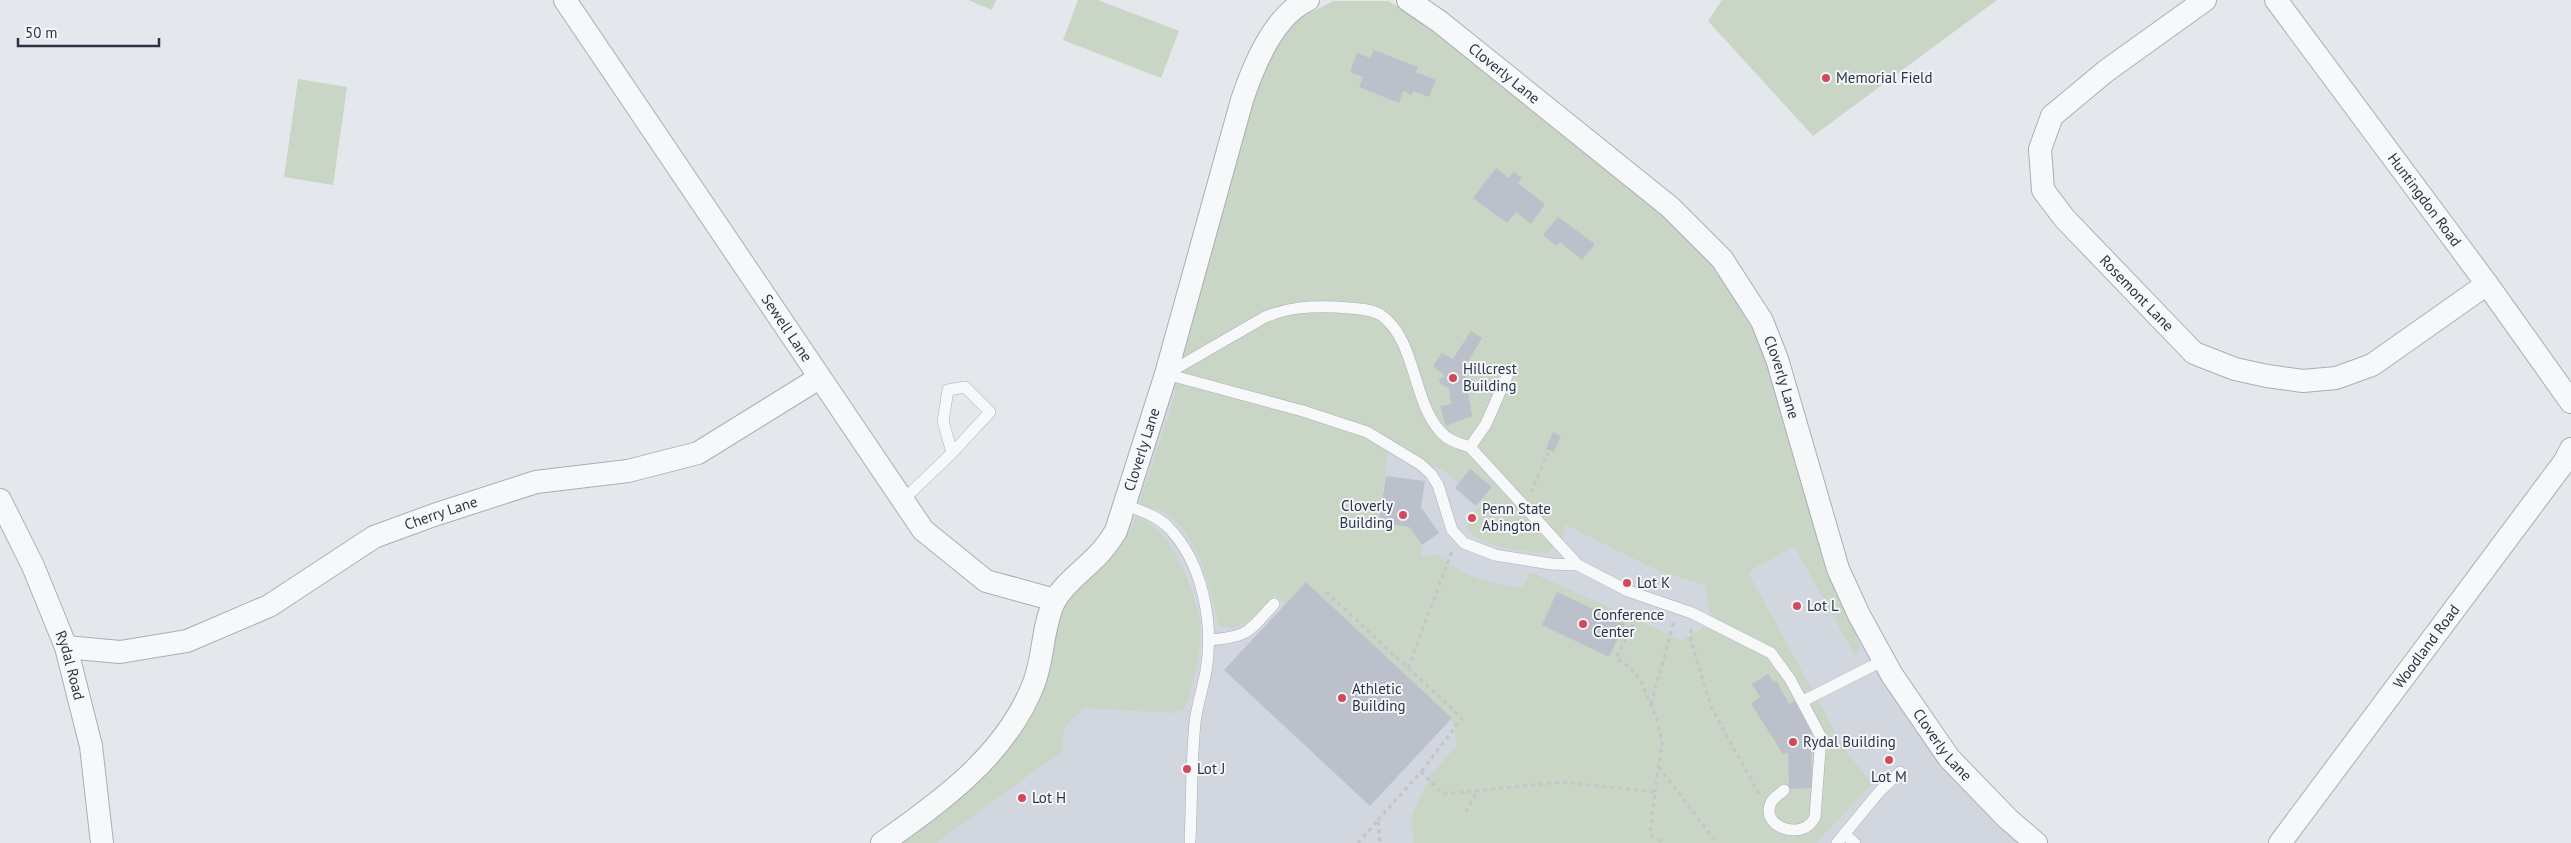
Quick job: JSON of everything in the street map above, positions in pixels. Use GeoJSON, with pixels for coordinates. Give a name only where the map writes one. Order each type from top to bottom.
{"type":"FeatureCollection","features":[{"type":"Feature","properties":{"kind":"street","name":"Sewell Lane"},"geometry":{"type":"LineString","coordinates":[[565,0],[819,378],[924,530],[986,582],[1055,600]]}},
{"type":"Feature","properties":{"kind":"street","name":"Cloverly Lane"},"geometry":{"type":"LineString","coordinates":[[882,843],[911,822],[980,765],[1006,735],[1023,708],[1035,681],[1046,624],[1055,600],[1101,553],[1116,531],[1126,505],[1166,374],[1242,100],[1253,69],[1265,45],[1282,21],[1308,0]]}},
{"type":"Feature","properties":{"kind":"street","name":"Cloverly Lane"},"geometry":{"type":"LineString","coordinates":[[1408,0],[1440,22],[1670,207],[1722,259],[1762,321],[1777,358],[1838,568],[1859,615],[1884,660],[1949,758],[2008,819],[2036,843]]}},
{"type":"Feature","properties":{"kind":"street","name":"Rosemont Lane"},"geometry":{"type":"LineString","coordinates":[[2206,0],[2106,71],[2052,116],[2040,149],[2043,190],[2065,219],[2194,353],[2235,369],[2267,376],[2303,382],[2336,378],[2372,365],[2487,284]]}},
{"type":"Feature","properties":{"kind":"street","name":"Huntingdon Road"},"geometry":{"type":"LineString","coordinates":[[2276,0],[2487,284],[2571,402]]}},
{"type":"Feature","properties":{"kind":"street","name":"Cherry Lane"},"geometry":{"type":"LineString","coordinates":[[66,646],[120,652],[187,641],[269,606],[374,537],[434,515],[536,482],[628,471],[698,453],[819,378]]}},
{"type":"Feature","properties":{"kind":"street","name":"Woodland Road"},"geometry":{"type":"LineString","coordinates":[[2280,843],[2559,469],[2571,449]]}},
{"type":"Feature","properties":{"kind":"street","name":"Rydal Road"},"geometry":{"type":"LineString","coordinates":[[0,500],[33,566],[66,646],[92,746],[102,843]]}},
{"type":"Feature","properties":{"kind":"lane"},"geometry":{"type":"LineString","coordinates":[[1166,374],[1282,310],[1307,306],[1366,310],[1380,315],[1400,338],[1432,422],[1445,436],[1470,447],[1578,565],[1646,598],[1692,613],[1771,653],[1803,702],[1821,737],[1812,827],[1806,834],[1798,838],[1786,837],[1777,831],[1771,815],[1772,802],[1784,790]]}},
{"type":"Feature","properties":{"kind":"lane"},"geometry":{"type":"LineString","coordinates":[[1470,447],[1486,424],[1510,369]]}},
{"type":"Feature","properties":{"kind":"lane"},"geometry":{"type":"LineString","coordinates":[[1166,374],[1303,411],[1367,432],[1420,464],[1431,474],[1438,485],[1452,530],[1457,537],[1476,549],[1495,555],[1551,564],[1578,565]]}},
{"type":"Feature","properties":{"kind":"lane"},"geometry":{"type":"LineString","coordinates":[[903,500],[952,452],[990,412],[965,387],[948,390],[943,421],[952,452]]}},
{"type":"Feature","properties":{"kind":"lane"},"geometry":{"type":"LineString","coordinates":[[1126,505],[1156,518],[1168,527],[1181,542],[1195,573],[1207,609],[1209,640],[1206,670],[1195,722],[1190,840]]}},
{"type":"Feature","properties":{"kind":"lane"},"geometry":{"type":"LineString","coordinates":[[1209,640],[1236,638],[1248,632],[1274,604]]}},
{"type":"Feature","properties":{"kind":"lane"},"geometry":{"type":"LineString","coordinates":[[1803,702],[1884,660]]}},
{"type":"Feature","properties":{"kind":"lane"},"geometry":{"type":"LineString","coordinates":[[1855,843],[1840,838],[1879,792],[1900,772]]}},
{"type":"Feature","properties":{"kind":"path"},"geometry":{"type":"LineString","coordinates":[[1524,507],[1548,453]]}},
{"type":"Feature","properties":{"kind":"path"},"geometry":{"type":"LineString","coordinates":[[1408,668],[1457,537]]}},
{"type":"Feature","properties":{"kind":"path"},"geometry":{"type":"LineString","coordinates":[[1326,592],[1462,718],[1421,772],[1358,843]]}},
{"type":"Feature","properties":{"kind":"path"},"geometry":{"type":"LineString","coordinates":[[1646,598],[1616,658],[1634,670],[1657,720],[1662,742],[1650,834],[1663,843]]}},
{"type":"Feature","properties":{"kind":"path"},"geometry":{"type":"LineString","coordinates":[[1692,613],[1691,642],[1711,707],[1771,815]]}},
{"type":"Feature","properties":{"kind":"path"},"geometry":{"type":"LineString","coordinates":[[1620,634],[1628,634]]}},
{"type":"Feature","properties":{"kind":"path"},"geometry":{"type":"LineString","coordinates":[[1650,705],[1669,634]]}},
{"type":"Feature","properties":{"kind":"path"},"geometry":{"type":"LineString","coordinates":[[1659,767],[1716,843]]}},
{"type":"Feature","properties":{"kind":"path"},"geometry":{"type":"LineString","coordinates":[[1421,772],[1443,794],[1562,782],[1655,792]]}},
{"type":"Feature","properties":{"kind":"path"},"geometry":{"type":"LineString","coordinates":[[1466,812],[1477,791]]}},
{"type":"Feature","properties":{"kind":"path"},"geometry":{"type":"LineString","coordinates":[[1378,820],[1380,843]]}},
{"type":"Feature","properties":{"kind":"shaded area","name":"Penn State Abington"},"geometry":{"type":"Polygon","coordinates":[[[1643,186],[1742,287],[1838,569],[1892,675],[2036,843],[882,843],[1006,735],[1046,624],[1101,553],[1166,374],[1560,350],[1643,186]]]}},
{"type":"Feature","properties":{"kind":"green space"},"geometry":{"type":"Polygon","coordinates":[[[968,0],[996,0],[992,10],[968,0]]]}},
{"type":"Feature","properties":{"kind":"green space"},"geometry":{"type":"Polygon","coordinates":[[[1078,0],[1098,0],[1179,31],[1161,78],[1063,40],[1078,0]]]}},
{"type":"Feature","properties":{"kind":"green space","name":"Memorial Field"},"geometry":{"type":"Polygon","coordinates":[[[1722,0],[1997,0],[1813,136],[1708,21],[1722,0]]]}},
{"type":"Feature","properties":{"kind":"green space","name":"Penn State Abington"},"geometry":{"type":"Polygon","coordinates":[[[1333,1],[1388,1],[1415,16],[1679,227],[1731,291],[1768,361],[1829,573],[1861,648],[1855,656],[1794,546],[1748,572],[1845,750],[1872,784],[1816,843],[1413,843],[1412,814],[1431,775],[1457,745],[1452,718],[1306,582],[1285,604],[1275,595],[1256,616],[1235,628],[1219,626],[1208,581],[1189,537],[1168,515],[1139,503],[1176,392],[1173,390],[1253,96],[1271,51],[1297,20],[1333,1]],[[1388,451],[1379,522],[1409,527],[1422,545],[1421,557],[1436,554],[1458,569],[1477,578],[1497,584],[1523,588],[1530,572],[1682,640],[1712,623],[1705,585],[1659,571],[1566,525],[1562,539],[1547,553],[1496,546],[1477,538],[1468,532],[1468,521],[1480,504],[1444,470],[1388,451]]]}},
{"type":"Feature","properties":{"kind":"green space"},"geometry":{"type":"Polygon","coordinates":[[[298,79],[347,87],[333,185],[284,177],[298,79]]]}},
{"type":"Feature","properties":{"kind":"green space"},"geometry":{"type":"Polygon","coordinates":[[[1135,518],[1147,522],[1169,543],[1185,573],[1196,603],[1200,627],[1199,651],[1195,677],[1183,710],[1172,713],[1084,708],[1065,726],[1062,751],[936,843],[898,843],[981,779],[1021,728],[1053,647],[1060,613],[1070,597],[1105,566],[1115,554],[1129,534],[1135,518]]]}},
{"type":"Feature","properties":{"kind":"building"},"geometry":{"type":"Polygon","coordinates":[[[1374,50],[1418,67],[1416,72],[1436,80],[1429,97],[1413,91],[1412,95],[1403,91],[1399,103],[1359,87],[1363,77],[1350,72],[1357,53],[1370,58],[1374,50]]]}},
{"type":"Feature","properties":{"kind":"building"},"geometry":{"type":"Polygon","coordinates":[[[1496,168],[1509,178],[1514,172],[1522,178],[1518,183],[1545,204],[1531,224],[1516,212],[1507,223],[1473,198],[1496,168]]]}},
{"type":"Feature","properties":{"kind":"building"},"geometry":{"type":"Polygon","coordinates":[[[1558,217],[1595,244],[1582,260],[1560,242],[1556,246],[1543,235],[1558,217]]]}},
{"type":"Feature","properties":{"kind":"building","name":"Hillcrest Building"},"geometry":{"type":"Polygon","coordinates":[[[1471,331],[1482,338],[1464,368],[1469,372],[1466,378],[1472,416],[1446,426],[1440,406],[1451,404],[1449,388],[1440,384],[1439,379],[1445,376],[1433,366],[1442,353],[1453,359],[1471,331]]]}},
{"type":"Feature","properties":{"kind":"building"},"geometry":{"type":"Polygon","coordinates":[[[1553,432],[1561,436],[1554,452],[1546,449],[1553,432]]]}},
{"type":"Feature","properties":{"kind":"building"},"geometry":{"type":"Polygon","coordinates":[[[1470,469],[1492,487],[1476,506],[1455,488],[1470,469]]]}},
{"type":"Feature","properties":{"kind":"building","name":"Cloverly Building"},"geometry":{"type":"Polygon","coordinates":[[[1386,476],[1425,481],[1421,507],[1439,533],[1422,545],[1409,527],[1379,522],[1386,476]]]}},
{"type":"Feature","properties":{"kind":"building","name":"Athletic Building"},"geometry":{"type":"Polygon","coordinates":[[[1306,582],[1452,718],[1370,806],[1224,670],[1306,582]]]}},
{"type":"Feature","properties":{"kind":"building","name":"Conference Center"},"geometry":{"type":"Polygon","coordinates":[[[1557,592],[1625,624],[1609,657],[1542,625],[1557,592]]]}},
{"type":"Feature","properties":{"kind":"building","name":"Rydal Building"},"geometry":{"type":"Polygon","coordinates":[[[1768,674],[1774,683],[1776,680],[1789,704],[1795,701],[1811,731],[1812,788],[1789,789],[1788,752],[1783,754],[1751,704],[1760,697],[1752,684],[1768,674]]]}},
{"type":"Feature","properties":{"kind":"place","name":"Memorial Field"},"geometry":{"type":"Point","coordinates":[1826,78]}},
{"type":"Feature","properties":{"kind":"place","name":"Hillcrest Building"},"geometry":{"type":"Point","coordinates":[1453,378]}},
{"type":"Feature","properties":{"kind":"place","name":"Cloverly Building"},"geometry":{"type":"Point","coordinates":[1403,515]}},
{"type":"Feature","properties":{"kind":"place","name":"Penn State Abington"},"geometry":{"type":"Point","coordinates":[1472,518]}},
{"type":"Feature","properties":{"kind":"place","name":"Lot K"},"geometry":{"type":"Point","coordinates":[1627,583]}},
{"type":"Feature","properties":{"kind":"place","name":"Lot L"},"geometry":{"type":"Point","coordinates":[1797,606]}},
{"type":"Feature","properties":{"kind":"place","name":"Conference Center"},"geometry":{"type":"Point","coordinates":[1583,624]}},
{"type":"Feature","properties":{"kind":"place","name":"Athletic Building"},"geometry":{"type":"Point","coordinates":[1342,698]}},
{"type":"Feature","properties":{"kind":"place","name":"Rydal Building"},"geometry":{"type":"Point","coordinates":[1793,742]}},
{"type":"Feature","properties":{"kind":"place","name":"Lot M"},"geometry":{"type":"Point","coordinates":[1889,760]}},
{"type":"Feature","properties":{"kind":"place","name":"Lot J"},"geometry":{"type":"Point","coordinates":[1187,769]}},
{"type":"Feature","properties":{"kind":"place","name":"Lot H"},"geometry":{"type":"Point","coordinates":[1022,798]}}]}
